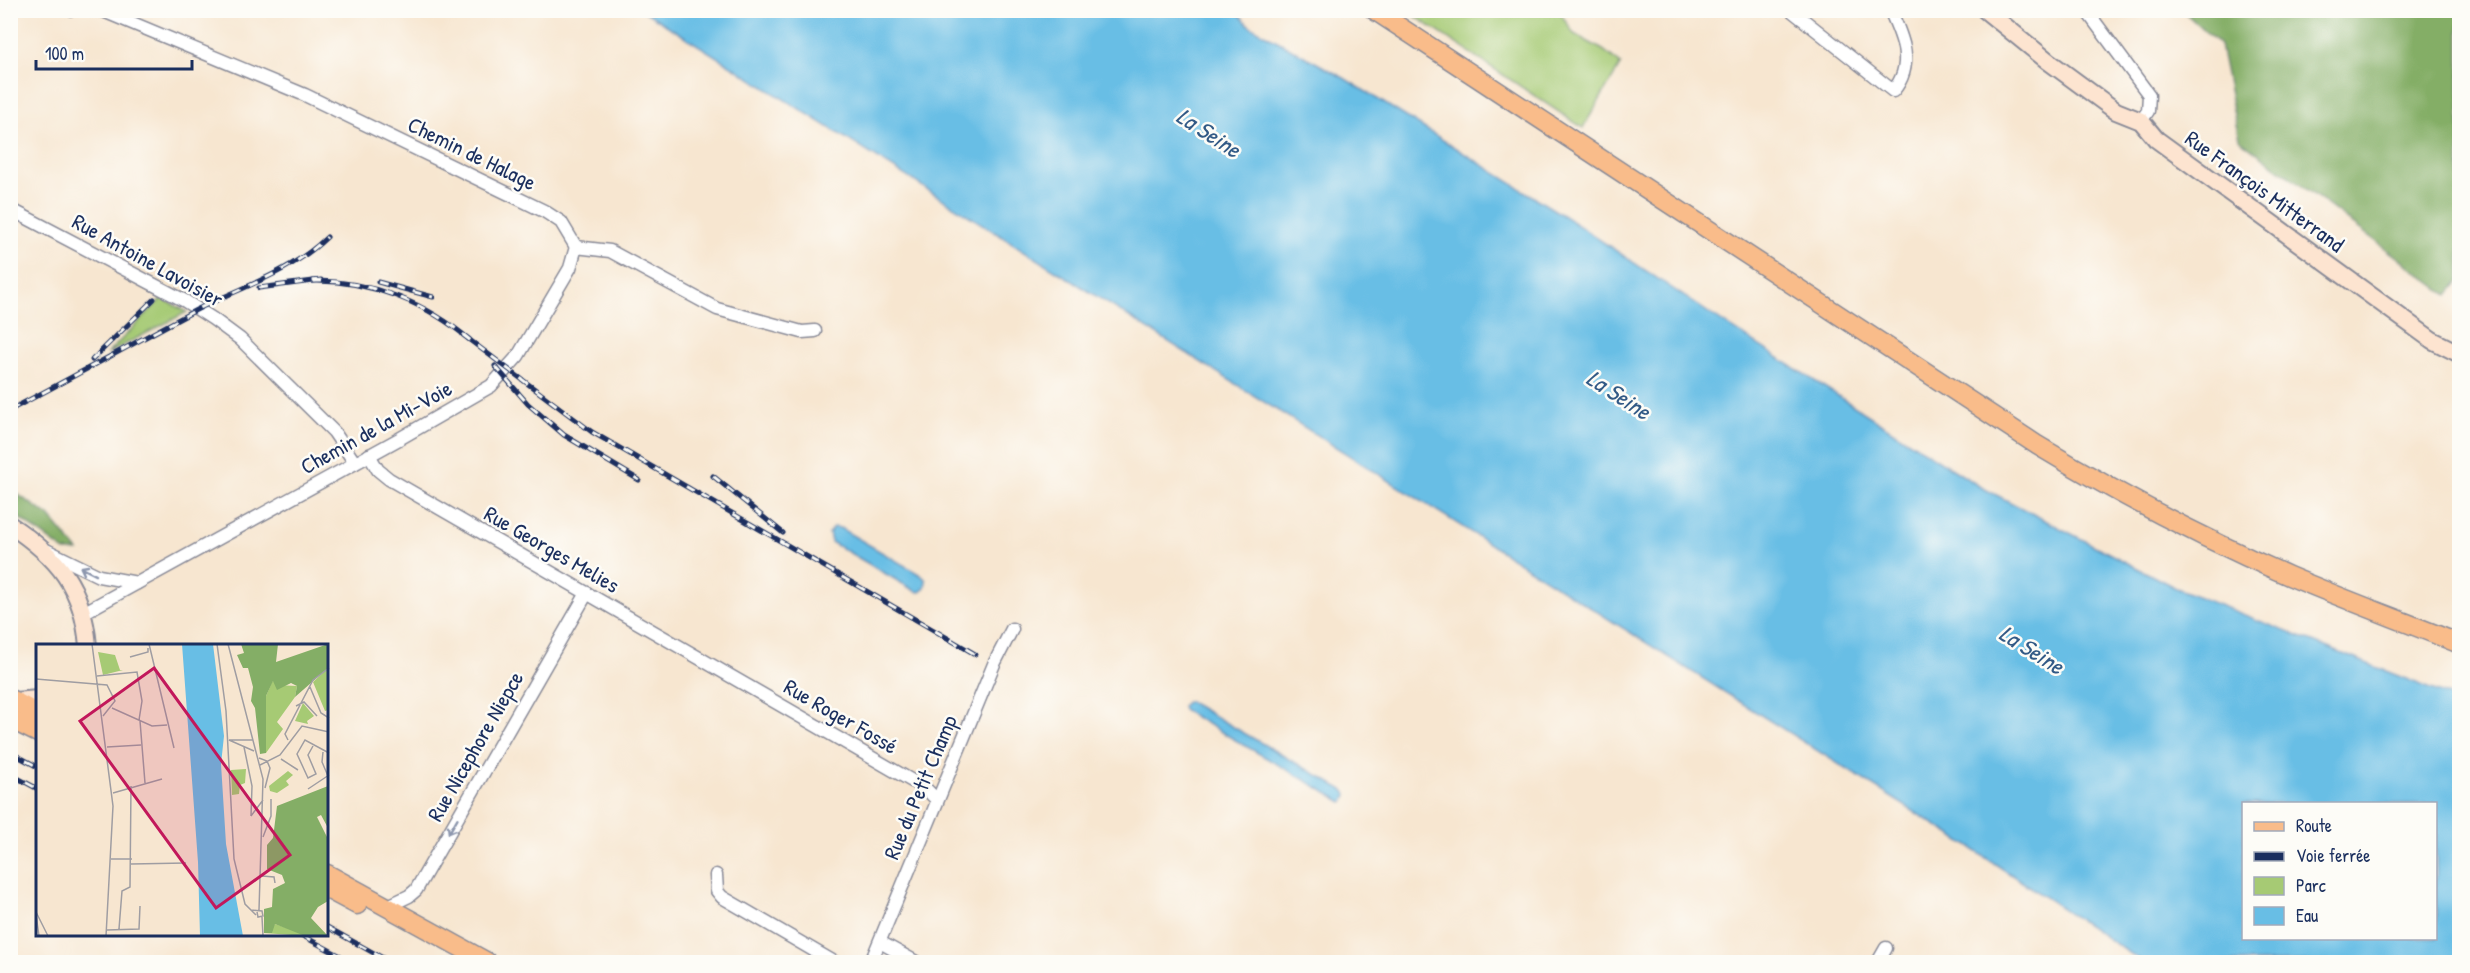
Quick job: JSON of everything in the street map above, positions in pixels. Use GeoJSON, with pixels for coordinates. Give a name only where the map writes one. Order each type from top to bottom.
{"type":"FeatureCollection","features":[{"type":"Feature","properties":{"kind":"main road"},"geometry":{"type":"LineString","coordinates":[[1374,10],[2037,445],[2090,477],[2149,509],[2242,554],[2460,644]]}},
{"type":"Feature","properties":{"kind":"main road"},"geometry":{"type":"LineString","coordinates":[[12,706],[36,713]]}},
{"type":"Feature","properties":{"kind":"main road"},"geometry":{"type":"LineString","coordinates":[[12,706],[36,731]]}},
{"type":"Feature","properties":{"kind":"main road"},"geometry":{"type":"LineString","coordinates":[[328,875],[486,963]]}},
{"type":"Feature","properties":{"kind":"main road"},"geometry":{"type":"LineString","coordinates":[[328,890],[463,963]]}},
{"type":"Feature","properties":{"kind":"street","name":"Chemin de Halage"},"geometry":{"type":"LineString","coordinates":[[101,10],[304,95],[544,211],[561,222],[576,247]]}},
{"type":"Feature","properties":{"kind":"street"},"geometry":{"type":"LineString","coordinates":[[1791,10],[1893,91],[1901,81],[1905,64],[1902,40],[1890,10]]}},
{"type":"Feature","properties":{"kind":"street","name":"Rue François Mitterrand"},"geometry":{"type":"LineString","coordinates":[[1985,10],[2048,61],[2122,115],[2141,121],[2165,146],[2425,335],[2460,354]]}},
{"type":"Feature","properties":{"kind":"street"},"geometry":{"type":"LineString","coordinates":[[2086,10],[2149,95],[2148,111],[2141,121]]}},
{"type":"Feature","properties":{"kind":"street","name":"Rue Antoine Lavoisier"},"geometry":{"type":"LineString","coordinates":[[10,210],[185,301],[213,319],[240,339],[334,432],[355,463]]}},
{"type":"Feature","properties":{"kind":"street"},"geometry":{"type":"LineString","coordinates":[[576,247],[610,251],[717,309],[802,332],[815,332]]}},
{"type":"Feature","properties":{"kind":"street","name":"Chemin de la Mi-Voie"},"geometry":{"type":"LineString","coordinates":[[83,613],[480,393],[518,356],[566,275],[576,247]]}},
{"type":"Feature","properties":{"kind":"street","name":"Rue Georges Melies"},"geometry":{"type":"LineString","coordinates":[[369,455],[378,470],[389,479],[722,671]]}},
{"type":"Feature","properties":{"kind":"street"},"geometry":{"type":"LineString","coordinates":[[10,525],[43,548],[99,576],[137,583]]}},
{"type":"Feature","properties":{"kind":"street"},"geometry":{"type":"LineString","coordinates":[[43,548],[69,579],[83,613],[88,644]]}},
{"type":"Feature","properties":{"kind":"street","name":"Rue Nicephore Niepce"},"geometry":{"type":"LineString","coordinates":[[386,907],[416,890],[587,593]]}},
{"type":"Feature","properties":{"kind":"street","name":"Rue du Petit Champ"},"geometry":{"type":"LineString","coordinates":[[871,963],[994,664],[1012,629]]}},
{"type":"Feature","properties":{"kind":"street","name":"Rue Roger Fossé"},"geometry":{"type":"LineString","coordinates":[[722,671],[926,789],[937,800]]}},
{"type":"Feature","properties":{"kind":"street"},"geometry":{"type":"LineString","coordinates":[[12,706],[36,700]]}},
{"type":"Feature","properties":{"kind":"street"},"geometry":{"type":"LineString","coordinates":[[716,875],[717,891],[722,897],[834,963]]}},
{"type":"Feature","properties":{"kind":"street"},"geometry":{"type":"LineString","coordinates":[[880,942],[916,963]]}},
{"type":"Feature","properties":{"kind":"street"},"geometry":{"type":"LineString","coordinates":[[1878,963],[1886,948]]}},
{"type":"Feature","properties":{"kind":"green space"},"geometry":{"type":"Polygon","coordinates":[[[1407,11],[1559,11],[1574,34],[1603,50],[1621,64],[1583,128],[1407,11]]]}},
{"type":"Feature","properties":{"kind":"green space"},"geometry":{"type":"Polygon","coordinates":[[[2183,11],[2459,11],[2460,280],[2448,295],[2239,139],[2220,45],[2183,11]]]}},
{"type":"Feature","properties":{"kind":"green space"},"geometry":{"type":"Polygon","coordinates":[[[162,298],[187,312],[107,354],[162,298]]]}},
{"type":"Feature","properties":{"kind":"green space"},"geometry":{"type":"Polygon","coordinates":[[[10,489],[49,516],[78,551],[65,551],[11,512],[10,489]]]}},
{"type":"Feature","properties":{"kind":"water","name":"La Seine"},"geometry":{"type":"Polygon","coordinates":[[[644,11],[1236,11],[1250,26],[1344,78],[1564,216],[1727,325],[1979,486],[2174,587],[2459,700],[2459,962],[2143,962],[1956,838],[644,11]]]}},
{"type":"Feature","properties":{"kind":"water"},"geometry":{"type":"Polygon","coordinates":[[[833,527],[840,528],[921,575],[926,580],[925,588],[920,592],[915,591],[831,542],[829,533],[833,527]]]}},
{"type":"Feature","properties":{"kind":"water"},"geometry":{"type":"Polygon","coordinates":[[[1188,701],[1345,791],[1347,795],[1343,802],[1183,710],[1182,706],[1188,701]]]}},
{"type":"Feature","properties":{"kind":"railway"},"geometry":{"type":"LineString","coordinates":[[57,10],[71,14]]}},
{"type":"Feature","properties":{"kind":"railway"},"geometry":{"type":"LineString","coordinates":[[10,410],[196,310],[281,270],[297,261],[327,237]]}},
{"type":"Feature","properties":{"kind":"railway"},"geometry":{"type":"LineString","coordinates":[[259,288],[321,280]]}},
{"type":"Feature","properties":{"kind":"railway"},"geometry":{"type":"LineString","coordinates":[[313,281],[356,285],[397,296],[435,315],[470,340]]}},
{"type":"Feature","properties":{"kind":"railway"},"geometry":{"type":"LineString","coordinates":[[378,282],[433,297]]}},
{"type":"Feature","properties":{"kind":"railway"},"geometry":{"type":"LineString","coordinates":[[92,360],[154,299]]}},
{"type":"Feature","properties":{"kind":"railway"},"geometry":{"type":"LineString","coordinates":[[463,335],[592,432],[975,654]]}},
{"type":"Feature","properties":{"kind":"railway"},"geometry":{"type":"LineString","coordinates":[[495,366],[528,404],[564,435],[639,480]]}},
{"type":"Feature","properties":{"kind":"railway"},"geometry":{"type":"LineString","coordinates":[[713,476],[783,533]]}},
{"type":"Feature","properties":{"kind":"railway"},"geometry":{"type":"LineString","coordinates":[[10,752],[36,766]]}},
{"type":"Feature","properties":{"kind":"railway"},"geometry":{"type":"LineString","coordinates":[[10,774],[36,788]]}},
{"type":"Feature","properties":{"kind":"railway"},"geometry":{"type":"LineString","coordinates":[[328,928],[390,962]]}},
{"type":"Feature","properties":{"kind":"railway"},"geometry":{"type":"LineString","coordinates":[[305,937],[352,962]]}}]}
